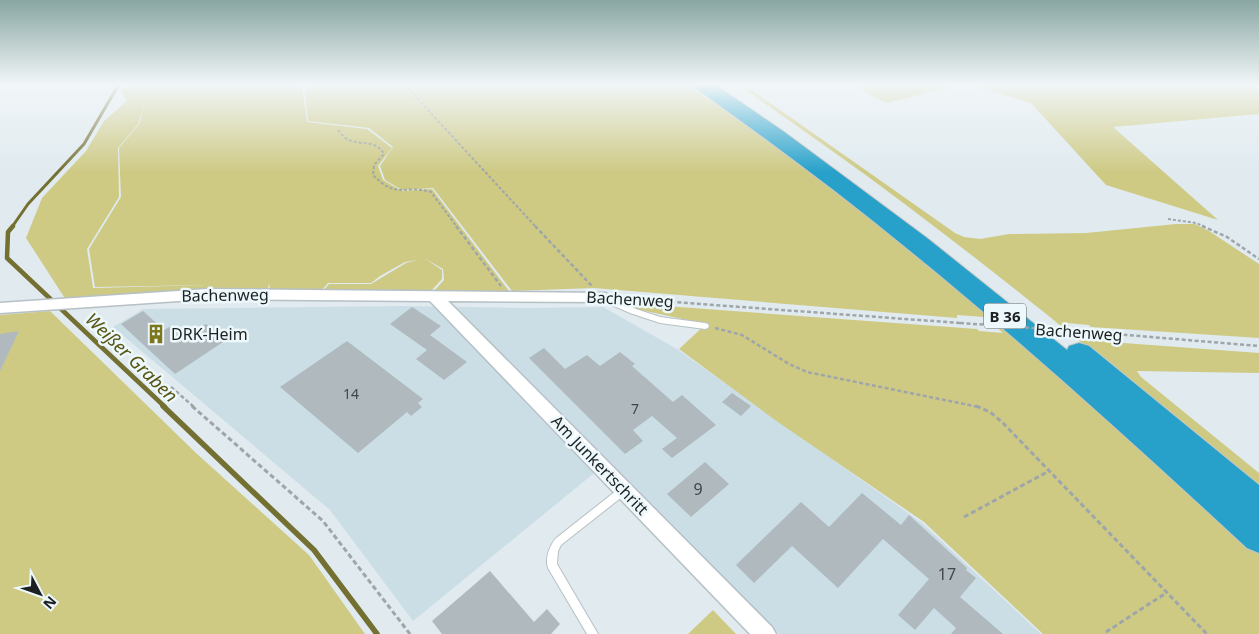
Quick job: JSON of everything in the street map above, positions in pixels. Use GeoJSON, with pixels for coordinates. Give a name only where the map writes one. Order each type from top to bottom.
{"type":"FeatureCollection","features":[{"type":"Feature","properties":{"kind":"highway","name":"B 36"},"geometry":{"type":"LineString","coordinates":[[744,114],[802,155],[918,244],[1079,378],[1259,536]]}},
{"type":"Feature","properties":{"kind":"highway","name":"B 36"},"geometry":{"type":"LineString","coordinates":[[765,114],[810,144],[949,248],[1084,358],[1259,506]]}},
{"type":"Feature","properties":{"kind":"street","name":"Bachenweg"},"geometry":{"type":"LineString","coordinates":[[0,308],[152,296],[208,294],[601,297]]}},
{"type":"Feature","properties":{"kind":"street","name":"Am Junkertschritt"},"geometry":{"type":"LineString","coordinates":[[434,296],[765,634]]}},
{"type":"Feature","properties":{"kind":"lane"},"geometry":{"type":"LineString","coordinates":[[601,297],[660,320],[705,326]]}},
{"type":"Feature","properties":{"kind":"lane"},"geometry":{"type":"LineString","coordinates":[[593,634],[552,565],[553,550],[558,542],[624,490]]}},
{"type":"Feature","properties":{"kind":"path"},"geometry":{"type":"LineString","coordinates":[[431,114],[601,297]]}},
{"type":"Feature","properties":{"kind":"path"},"geometry":{"type":"LineString","coordinates":[[338,130],[346,138],[376,144],[382,148],[384,154],[374,165],[373,175],[381,185],[397,191],[426,190],[431,192],[499,282],[506,296]]}},
{"type":"Feature","properties":{"kind":"path"},"geometry":{"type":"LineString","coordinates":[[1168,219],[1196,223],[1227,237],[1259,258]]}},
{"type":"Feature","properties":{"kind":"path","name":"Bachenweg"},"geometry":{"type":"LineString","coordinates":[[601,297],[1259,346]]}},
{"type":"Feature","properties":{"kind":"path"},"geometry":{"type":"LineString","coordinates":[[705,326],[742,335],[789,364],[807,372],[983,409],[1002,422],[1207,634]]}},
{"type":"Feature","properties":{"kind":"path"},"geometry":{"type":"LineString","coordinates":[[171,387],[323,521],[410,634]]}},
{"type":"Feature","properties":{"kind":"path"},"geometry":{"type":"LineString","coordinates":[[964,517],[1049,471]]}},
{"type":"Feature","properties":{"kind":"path"},"geometry":{"type":"LineString","coordinates":[[1106,632],[1166,593]]}},
{"type":"Feature","properties":{"kind":"shaded area"},"geometry":{"type":"Polygon","coordinates":[[[113,114],[141,114],[139,123],[118,148],[119,197],[87,249],[93,288],[208,285],[95,287],[89,249],[121,197],[119,148],[140,123],[142,114],[306,114],[307,122],[367,129],[392,148],[378,166],[383,180],[402,191],[432,189],[509,291],[434,291],[444,280],[443,269],[424,258],[442,270],[442,279],[431,291],[324,290],[329,284],[371,284],[406,263],[417,260],[405,262],[371,283],[328,283],[322,290],[270,289],[269,283],[268,290],[66,300],[26,238],[42,198],[86,151],[104,121],[113,114]]]}},
{"type":"Feature","properties":{"kind":"shaded area"},"geometry":{"type":"Polygon","coordinates":[[[307,114],[730,114],[861,210],[1012,334],[1259,553],[1259,634],[1043,634],[924,522],[775,420],[679,349],[706,324],[636,309],[624,303],[977,329],[979,331],[1003,333],[985,317],[957,315],[957,318],[594,288],[512,291],[433,188],[402,190],[385,180],[380,166],[393,147],[369,128],[308,121],[307,114]]]}},
{"type":"Feature","properties":{"kind":"shaded area"},"geometry":{"type":"Polygon","coordinates":[[[779,114],[785,114],[955,233],[964,237],[980,239],[1009,234],[1086,233],[1176,224],[1195,224],[1259,264],[1259,338],[1091,327],[1089,325],[1066,323],[1083,340],[1259,353],[1259,373],[1137,371],[1141,377],[1259,473],[1259,490],[1012,287],[857,168],[779,114]]]}},
{"type":"Feature","properties":{"kind":"shaded area"},"geometry":{"type":"Polygon","coordinates":[[[1041,114],[1259,114],[1113,127],[1218,220],[1106,185],[1041,114]]]}},
{"type":"Feature","properties":{"kind":"shaded area"},"geometry":{"type":"Polygon","coordinates":[[[402,306],[603,307],[677,349],[922,523],[1041,634],[779,634],[609,461],[413,621],[330,510],[113,327],[143,309],[402,306]]]}},
{"type":"Feature","properties":{"kind":"shaded area"},"geometry":{"type":"Polygon","coordinates":[[[50,311],[196,453],[309,555],[365,634],[0,634],[0,315],[50,311]]]}},
{"type":"Feature","properties":{"kind":"shaded area"},"geometry":{"type":"Polygon","coordinates":[[[713,610],[736,634],[688,634],[713,610]]]}},
{"type":"Feature","properties":{"kind":"building"},"geometry":{"type":"Polygon","coordinates":[[[412,307],[441,326],[430,335],[467,362],[444,380],[416,359],[427,350],[390,324],[412,307]]]}},
{"type":"Feature","properties":{"kind":"building"},"geometry":{"type":"Polygon","coordinates":[[[143,311],[164,330],[171,326],[184,337],[206,324],[226,340],[175,374],[121,324],[143,311]]]}},
{"type":"Feature","properties":{"kind":"building"},"geometry":{"type":"Polygon","coordinates":[[[19,331],[0,371],[0,334],[19,331]]]}},
{"type":"Feature","properties":{"kind":"building"},"geometry":{"type":"Polygon","coordinates":[[[347,341],[423,399],[418,403],[422,407],[411,416],[407,412],[358,453],[280,387],[347,341]]]}},
{"type":"Feature","properties":{"kind":"building"},"geometry":{"type":"Polygon","coordinates":[[[544,348],[565,369],[587,355],[600,366],[620,352],[635,364],[632,366],[673,402],[682,395],[716,425],[672,458],[662,449],[677,438],[652,416],[633,430],[643,441],[625,454],[529,358],[544,348]]]}},
{"type":"Feature","properties":{"kind":"building"},"geometry":{"type":"Polygon","coordinates":[[[732,393],[751,406],[741,416],[722,402],[732,393]]]}},
{"type":"Feature","properties":{"kind":"building"},"geometry":{"type":"Polygon","coordinates":[[[705,462],[729,484],[691,517],[667,494],[705,462]]]}},
{"type":"Feature","properties":{"kind":"building"},"geometry":{"type":"Polygon","coordinates":[[[862,493],[901,525],[909,515],[967,568],[966,570],[976,578],[960,597],[1003,634],[951,634],[956,628],[934,608],[915,630],[898,615],[929,579],[883,539],[838,588],[792,546],[754,583],[736,565],[801,502],[829,527],[862,493]]]}},
{"type":"Feature","properties":{"kind":"building"},"geometry":{"type":"Polygon","coordinates":[[[490,571],[534,622],[547,609],[560,624],[551,634],[442,634],[432,621],[490,571]]]}},
{"type":"Feature","properties":{"kind":"waterway","name":"Weißer Graben"},"geometry":{"type":"LineString","coordinates":[[12,227],[28,204],[84,144],[102,114]]}},
{"type":"Feature","properties":{"kind":"waterway","name":"Weißer Graben"},"geometry":{"type":"LineString","coordinates":[[13,226],[8,232],[7,258],[165,407]]}},
{"type":"Feature","properties":{"kind":"waterway","name":"Weißer Graben"},"geometry":{"type":"LineString","coordinates":[[163,406],[314,550],[377,634]]}},
{"type":"Feature","properties":{"kind":"place","name":"DRK-Heim"},"geometry":{"type":"Point","coordinates":[156,334]}}]}
